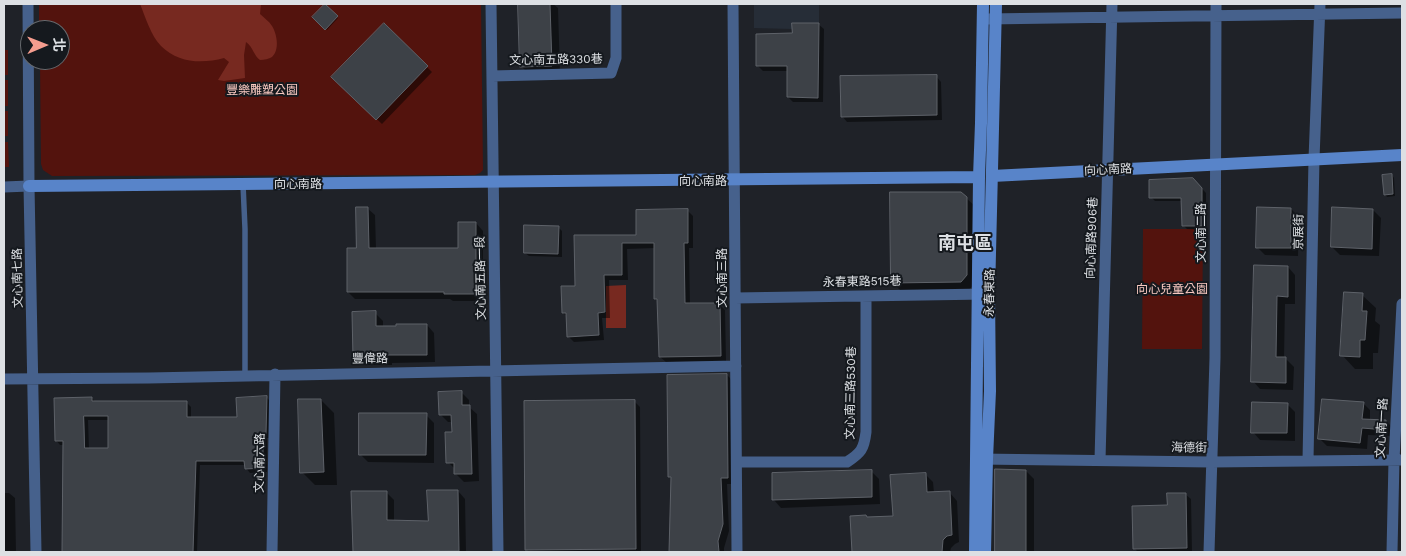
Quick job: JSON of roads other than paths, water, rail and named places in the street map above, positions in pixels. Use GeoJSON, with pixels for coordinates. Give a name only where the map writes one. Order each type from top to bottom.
{"type":"FeatureCollection","features":[{"type":"Feature","properties":{"kind":"street","name":"文心南七路"},"geometry":{"type":"LineString","coordinates":[[28,4],[29,186],[36,552]]}},
{"type":"Feature","properties":{"kind":"street","name":"文心南五路一段"},"geometry":{"type":"LineString","coordinates":[[491,4],[498,552]]}},
{"type":"Feature","properties":{"kind":"street","name":"文心南五路330巷"},"geometry":{"type":"LineString","coordinates":[[492,76],[610,73],[616,58],[616,4]]}},
{"type":"Feature","properties":{"kind":"street","name":"文心南三路"},"geometry":{"type":"LineString","coordinates":[[733,4],[737,552]]}},
{"type":"Feature","properties":{"kind":"street","name":"永春東路"},"geometry":{"type":"LineString","coordinates":[[983,4],[989,19],[992,176],[983,294]]}},
{"type":"Feature","properties":{"kind":"street","name":"永春東路"},"geometry":{"type":"LineString","coordinates":[[975,552],[981,459],[990,391],[983,294],[979,177],[981,123],[989,19],[996,4]]}},
{"type":"Feature","properties":{"kind":"street","name":"向心南路906巷"},"geometry":{"type":"LineString","coordinates":[[1100,460],[1112,4]]}},
{"type":"Feature","properties":{"kind":"street"},"geometry":{"type":"LineString","coordinates":[[989,19],[1112,17],[1216,10],[1320,9],[1402,13]]}},
{"type":"Feature","properties":{"kind":"street","name":"京展街"},"geometry":{"type":"LineString","coordinates":[[1308,460],[1314,159],[1320,9]]}},
{"type":"Feature","properties":{"kind":"street","name":"文心南二路"},"geometry":{"type":"LineString","coordinates":[[1209,552],[1214,358],[1216,10]]}},
{"type":"Feature","properties":{"kind":"street","name":"向心南路"},"geometry":{"type":"LineString","coordinates":[[4,187],[979,177],[1402,155]]}},
{"type":"Feature","properties":{"kind":"street","name":"永春東路515巷"},"geometry":{"type":"LineString","coordinates":[[736,298],[983,294]]}},
{"type":"Feature","properties":{"kind":"street","name":"文心南三路530巷"},"geometry":{"type":"LineString","coordinates":[[737,462],[846,462],[858,454],[864,446],[866,432],[866,296]]}},
{"type":"Feature","properties":{"kind":"street","name":"文心南一路"},"geometry":{"type":"LineString","coordinates":[[1392,552],[1399,460],[1402,304]]}},
{"type":"Feature","properties":{"kind":"street","name":"豐偉路"},"geometry":{"type":"LineString","coordinates":[[4,379],[736,366]]}},
{"type":"Feature","properties":{"kind":"street","name":"文心南六路"},"geometry":{"type":"LineString","coordinates":[[272,552],[275,374]]}},
{"type":"Feature","properties":{"kind":"street","name":"永春東路"},"geometry":{"type":"LineString","coordinates":[[981,459],[985,552]]}},
{"type":"Feature","properties":{"kind":"street","name":"海德街"},"geometry":{"type":"LineString","coordinates":[[981,459],[1211,462],[1399,460]]}},
{"type":"Feature","properties":{"kind":"lane"},"geometry":{"type":"LineString","coordinates":[[243,184],[245,229],[245,376]]}},
{"type":"Feature","properties":{"kind":"district","name":"南屯區"},"geometry":{"type":"Point","coordinates":[965,244]}},
{"type":"Feature","properties":{"kind":"park label","name":"豐樂雕塑公園"},"geometry":{"type":"Point","coordinates":[262,90]}},
{"type":"Feature","properties":{"kind":"park label","name":"向心兒童公園"},"geometry":{"type":"Point","coordinates":[1172,289]}}]}
